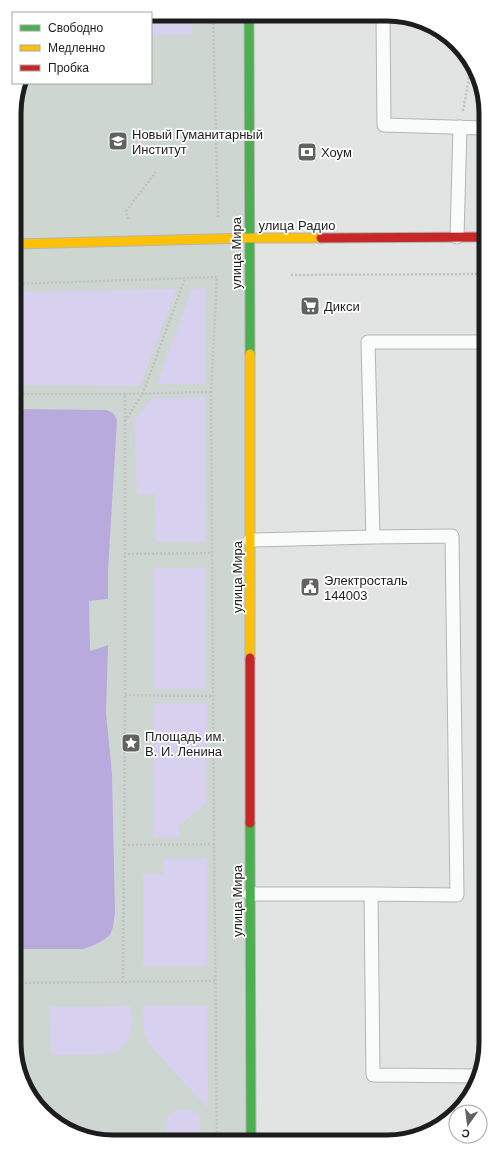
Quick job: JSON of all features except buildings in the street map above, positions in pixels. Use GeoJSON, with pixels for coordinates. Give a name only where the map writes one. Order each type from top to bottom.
{"type":"FeatureCollection","features":[{"type":"Feature","properties":{"kind":"main road","name":"улица Мира"},"geometry":{"type":"LineString","coordinates":[[250,21],[251,1135]]}},
{"type":"Feature","properties":{"kind":"main road","name":"улица Радио"},"geometry":{"type":"LineString","coordinates":[[21,244],[249,238],[479,236]]}},
{"type":"Feature","properties":{"kind":"lane"},"geometry":{"type":"LineString","coordinates":[[382,21],[384,125],[479,128]]}},
{"type":"Feature","properties":{"kind":"lane"},"geometry":{"type":"LineString","coordinates":[[457,237],[460,127]]}},
{"type":"Feature","properties":{"kind":"lane"},"geometry":{"type":"LineString","coordinates":[[373,537],[368,342],[479,342]]}},
{"type":"Feature","properties":{"kind":"lane"},"geometry":{"type":"LineString","coordinates":[[250,540],[452,536],[457,895],[250,894]]}},
{"type":"Feature","properties":{"kind":"lane"},"geometry":{"type":"LineString","coordinates":[[371,894],[373,1076],[473,1076]]}},
{"type":"Feature","properties":{"kind":"path"},"geometry":{"type":"LineString","coordinates":[[213,21],[218,218]]}},
{"type":"Feature","properties":{"kind":"path"},"geometry":{"type":"LineString","coordinates":[[460,127],[470,73]]}},
{"type":"Feature","properties":{"kind":"path"},"geometry":{"type":"LineString","coordinates":[[128,220],[126,211],[156,172]]}},
{"type":"Feature","properties":{"kind":"path"},"geometry":{"type":"LineString","coordinates":[[291,275],[479,274]]}},
{"type":"Feature","properties":{"kind":"path"},"geometry":{"type":"LineString","coordinates":[[21,284],[185,279],[218,276],[211,392],[215,981],[218,1135]]}},
{"type":"Feature","properties":{"kind":"path"},"geometry":{"type":"LineString","coordinates":[[124,421],[143,393],[185,279]]}},
{"type":"Feature","properties":{"kind":"path"},"geometry":{"type":"LineString","coordinates":[[21,394],[211,392]]}},
{"type":"Feature","properties":{"kind":"path"},"geometry":{"type":"LineString","coordinates":[[123,981],[125,394]]}},
{"type":"Feature","properties":{"kind":"path"},"geometry":{"type":"LineString","coordinates":[[124,554],[213,553]]}},
{"type":"Feature","properties":{"kind":"path"},"geometry":{"type":"LineString","coordinates":[[125,694],[214,696]]}},
{"type":"Feature","properties":{"kind":"path"},"geometry":{"type":"LineString","coordinates":[[124,844],[214,844]]}},
{"type":"Feature","properties":{"kind":"path"},"geometry":{"type":"LineString","coordinates":[[21,983],[215,981]]}},
{"type":"Feature","properties":{"kind":"shaded area"},"geometry":{"type":"Polygon","coordinates":[[[152,21],[249,21],[251,1135],[107,1135],[89,1132],[67,1123],[48,1108],[33,1089],[24,1067],[22,1055],[21,107],[26,84],[152,84],[152,21]]]}},
{"type":"Feature","properties":{"kind":"shaded area"},"geometry":{"type":"Polygon","coordinates":[[[152,21],[191,21],[193,34],[152,36],[152,21]]]}},
{"type":"Feature","properties":{"kind":"shaded area"},"geometry":{"type":"Polygon","coordinates":[[[205,288],[205,384],[157,384],[192,289],[205,288]]]}},
{"type":"Feature","properties":{"kind":"shaded area"},"geometry":{"type":"Polygon","coordinates":[[[177,289],[140,386],[21,385],[21,292],[177,289]]]}},
{"type":"Feature","properties":{"kind":"shaded area"},"geometry":{"type":"Polygon","coordinates":[[[205,397],[206,542],[156,542],[155,494],[137,495],[134,420],[153,398],[205,397]]]}},
{"type":"Feature","properties":{"kind":"shaded area"},"geometry":{"type":"Polygon","coordinates":[[[21,409],[107,410],[114,414],[117,420],[108,571],[108,599],[89,601],[90,651],[108,645],[106,713],[112,774],[115,912],[113,927],[110,935],[102,941],[83,949],[21,949],[21,409]]]}},
{"type":"Feature","properties":{"kind":"shaded area"},"geometry":{"type":"Polygon","coordinates":[[[154,568],[206,568],[206,689],[154,689],[154,568]]]}},
{"type":"Feature","properties":{"kind":"shaded area"},"geometry":{"type":"Polygon","coordinates":[[[154,703],[207,703],[206,804],[179,826],[180,837],[153,837],[154,703]]]}},
{"type":"Feature","properties":{"kind":"shaded area"},"geometry":{"type":"Polygon","coordinates":[[[164,859],[207,859],[207,966],[143,966],[143,874],[164,874],[164,859]]]}},
{"type":"Feature","properties":{"kind":"shaded area"},"geometry":{"type":"Polygon","coordinates":[[[143,1005],[207,1006],[208,1109],[148,1043],[144,1032],[143,1005]]]}},
{"type":"Feature","properties":{"kind":"shaded area"},"geometry":{"type":"Polygon","coordinates":[[[131,1006],[131,1032],[127,1043],[119,1051],[114,1053],[97,1054],[51,1055],[50,1007],[131,1006]]]}},
{"type":"Feature","properties":{"kind":"shaded area"},"geometry":{"type":"Polygon","coordinates":[[[180,1109],[191,1110],[199,1115],[201,1135],[168,1135],[164,1126],[165,1122],[174,1112],[180,1109]]]}},
{"type":"Feature","properties":{"kind":"shaded area"},"geometry":{"type":"Polygon","coordinates":[[[106,1130],[110,1131],[111,1135],[101,1134],[106,1130]]]}},
{"type":"Feature","properties":{"kind":"traffic: fast"},"geometry":{"type":"LineString","coordinates":[[249,21],[250,354]]}},
{"type":"Feature","properties":{"kind":"traffic: fast"},"geometry":{"type":"LineString","coordinates":[[250,823],[251,1135]]}},
{"type":"Feature","properties":{"kind":"traffic: slow"},"geometry":{"type":"LineString","coordinates":[[21,244],[249,238],[321,238]]}},
{"type":"Feature","properties":{"kind":"traffic: slow"},"geometry":{"type":"LineString","coordinates":[[250,354],[250,658]]}},
{"type":"Feature","properties":{"kind":"traffic: jam"},"geometry":{"type":"LineString","coordinates":[[321,238],[479,237]]}},
{"type":"Feature","properties":{"kind":"traffic: jam"},"geometry":{"type":"LineString","coordinates":[[250,658],[250,823]]}},
{"type":"Feature","properties":{"kind":"place","name":"Новый Гуманитарный Институт"},"geometry":{"type":"Point","coordinates":[118,141]}},
{"type":"Feature","properties":{"kind":"place","name":"Хоум"},"geometry":{"type":"Point","coordinates":[307,152]}},
{"type":"Feature","properties":{"kind":"place","name":"Дикси"},"geometry":{"type":"Point","coordinates":[310,306]}},
{"type":"Feature","properties":{"kind":"place","name":"Электросталь 144003"},"geometry":{"type":"Point","coordinates":[310,587]}},
{"type":"Feature","properties":{"kind":"place","name":"Площадь им. В. И. Ленина"},"geometry":{"type":"Point","coordinates":[131,743]}}]}
